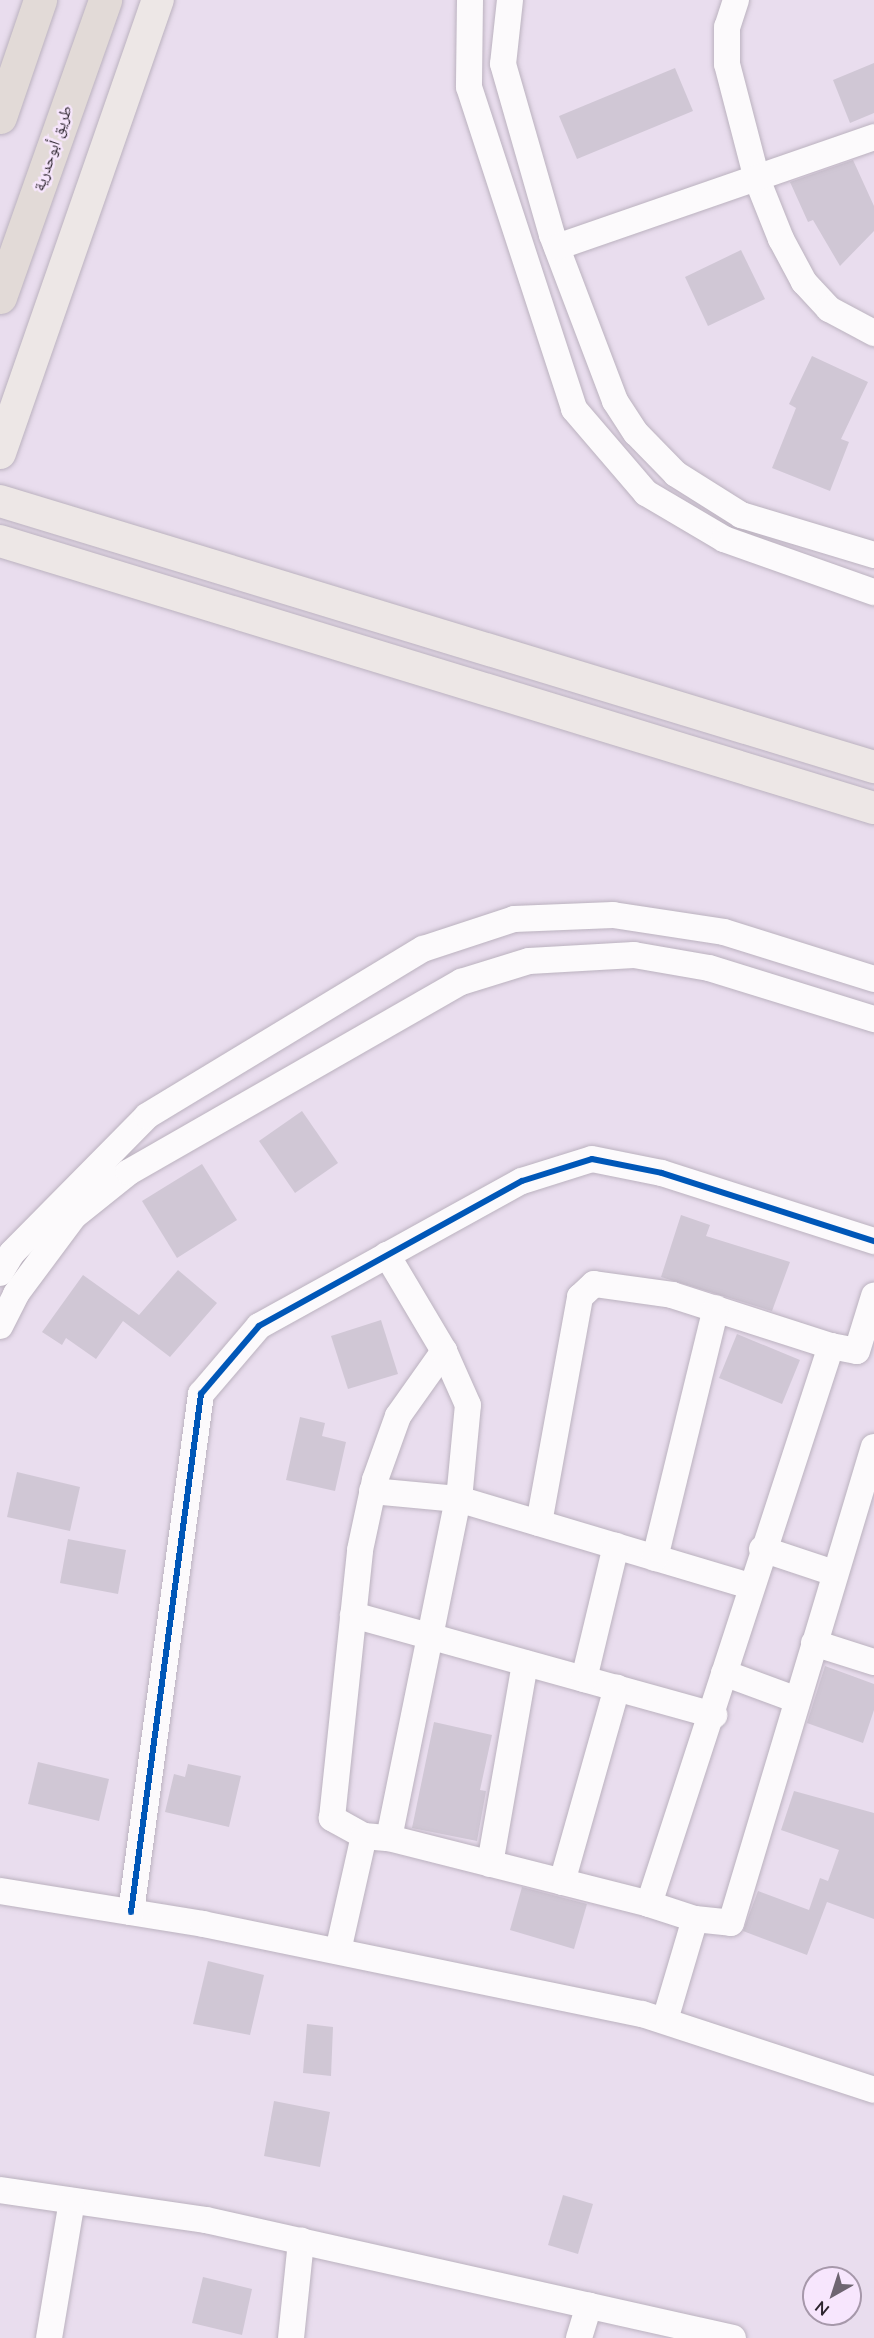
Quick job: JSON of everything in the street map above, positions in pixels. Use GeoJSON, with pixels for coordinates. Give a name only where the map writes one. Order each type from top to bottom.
{"type":"FeatureCollection","features":[{"type":"Feature","properties":{"kind":"highway"},"geometry":{"type":"LineString","coordinates":[[0,117],[40,0]]}},
{"type":"Feature","properties":{"kind":"highway","name":"طريق أبوحدرية"},"geometry":{"type":"LineString","coordinates":[[0,297],[105,0]]}},
{"type":"Feature","properties":{"kind":"main road"},"geometry":{"type":"LineString","coordinates":[[0,453],[158,0]]}},
{"type":"Feature","properties":{"kind":"main road"},"geometry":{"type":"LineString","coordinates":[[0,501],[874,767]]}},
{"type":"Feature","properties":{"kind":"main road"},"geometry":{"type":"LineString","coordinates":[[0,541],[874,808]]}},
{"type":"Feature","properties":{"kind":"street"},"geometry":{"type":"LineString","coordinates":[[470,0],[469,87],[574,409],[646,494],[724,539],[874,592]]}},
{"type":"Feature","properties":{"kind":"street"},"geometry":{"type":"LineString","coordinates":[[510,0],[503,64],[557,248],[615,400],[636,433],[675,474],[741,515],[874,555]]}},
{"type":"Feature","properties":{"kind":"street"},"geometry":{"type":"LineString","coordinates":[[736,0],[727,27],[727,64],[758,179],[804,282],[829,309],[874,333]]}},
{"type":"Feature","properties":{"kind":"street"},"geometry":{"type":"LineString","coordinates":[[557,248],[758,179],[874,136]]}},
{"type":"Feature","properties":{"kind":"street"},"geometry":{"type":"LineString","coordinates":[[0,1273],[12,1252],[147,1116],[423,949],[514,919],[613,915],[724,932],[874,979]]}},
{"type":"Feature","properties":{"kind":"street"},"geometry":{"type":"LineString","coordinates":[[0,1326],[16,1294],[74,1216],[129,1172],[461,982],[529,961],[634,955],[709,968],[874,1019]]}},
{"type":"Feature","properties":{"kind":"street"},"geometry":{"type":"LineString","coordinates":[[130,1912],[201,1394],[259,1326],[522,1181],[592,1159],[662,1173],[874,1241]]}},
{"type":"Feature","properties":{"kind":"street"},"geometry":{"type":"LineString","coordinates":[[338,1951],[377,1837],[429,1636],[458,1499],[468,1405],[444,1351],[387,1255]]}},
{"type":"Feature","properties":{"kind":"street"},"geometry":{"type":"LineString","coordinates":[[539,1523],[580,1297],[594,1284],[619,1284],[716,1308],[865,1355],[874,1296]]}},
{"type":"Feature","properties":{"kind":"street"},"geometry":{"type":"LineString","coordinates":[[655,1558],[716,1308]]}},
{"type":"Feature","properties":{"kind":"street"},"geometry":{"type":"LineString","coordinates":[[649,1904],[714,1715],[750,1586],[831,1346]]}},
{"type":"Feature","properties":{"kind":"street"},"geometry":{"type":"LineString","coordinates":[[444,1351],[398,1416],[372,1491],[353,1616],[332,1818],[377,1837],[649,1904],[695,1919],[731,1923],[834,1573],[874,1447]]}},
{"type":"Feature","properties":{"kind":"street"},"geometry":{"type":"LineString","coordinates":[[372,1491],[458,1499],[750,1586]]}},
{"type":"Feature","properties":{"kind":"street"},"geometry":{"type":"LineString","coordinates":[[584,1679],[616,1546]]}},
{"type":"Feature","properties":{"kind":"street"},"geometry":{"type":"LineString","coordinates":[[762,1549],[834,1573]]}},
{"type":"Feature","properties":{"kind":"street"},"geometry":{"type":"LineString","coordinates":[[353,1616],[714,1715]]}},
{"type":"Feature","properties":{"kind":"street"},"geometry":{"type":"LineString","coordinates":[[814,1643],[874,1662]]}},
{"type":"Feature","properties":{"kind":"street"},"geometry":{"type":"LineString","coordinates":[[490,1864],[525,1663]]}},
{"type":"Feature","properties":{"kind":"street"},"geometry":{"type":"LineString","coordinates":[[724,1673],[797,1700]]}},
{"type":"Feature","properties":{"kind":"street"},"geometry":{"type":"LineString","coordinates":[[562,1882],[617,1688]]}},
{"type":"Feature","properties":{"kind":"street"},"geometry":{"type":"LineString","coordinates":[[0,1891],[130,1912],[338,1951],[665,2020],[874,2090]]}},
{"type":"Feature","properties":{"kind":"street"},"geometry":{"type":"LineString","coordinates":[[665,2020],[695,1919]]}},
{"type":"Feature","properties":{"kind":"street"},"geometry":{"type":"LineString","coordinates":[[0,2190],[206,2220],[733,2338]]}},
{"type":"Feature","properties":{"kind":"street"},"geometry":{"type":"LineString","coordinates":[[49,2338],[72,2201]]}},
{"type":"Feature","properties":{"kind":"street"},"geometry":{"type":"LineString","coordinates":[[291,2338],[301,2241]]}},
{"type":"Feature","properties":{"kind":"street"},"geometry":{"type":"LineString","coordinates":[[579,2338],[589,2306]]}},
{"type":"Feature","properties":{"kind":"building"},"geometry":{"type":"Polygon","coordinates":[[[874,63],[874,113],[850,123],[833,80],[874,63]]]}},
{"type":"Feature","properties":{"kind":"building"},"geometry":{"type":"Polygon","coordinates":[[[675,68],[693,111],[577,159],[559,116],[675,68]]]}},
{"type":"Feature","properties":{"kind":"building"},"geometry":{"type":"Polygon","coordinates":[[[853,160],[874,206],[874,231],[840,266],[813,220],[808,222],[790,182],[853,160]]]}},
{"type":"Feature","properties":{"kind":"building"},"geometry":{"type":"Polygon","coordinates":[[[741,250],[765,299],[708,326],[685,277],[741,250]]]}},
{"type":"Feature","properties":{"kind":"building"},"geometry":{"type":"Polygon","coordinates":[[[812,356],[868,382],[841,439],[849,442],[830,491],[772,468],[796,408],[789,404],[812,356]]]}},
{"type":"Feature","properties":{"kind":"building"},"geometry":{"type":"Polygon","coordinates":[[[302,1111],[338,1163],[295,1193],[259,1141],[302,1111]]]}},
{"type":"Feature","properties":{"kind":"building"},"geometry":{"type":"Polygon","coordinates":[[[202,1164],[237,1220],[177,1258],[142,1201],[202,1164]]]}},
{"type":"Feature","properties":{"kind":"building"},"geometry":{"type":"Polygon","coordinates":[[[681,1215],[710,1225],[706,1236],[790,1262],[772,1311],[661,1277],[681,1215]]]}},
{"type":"Feature","properties":{"kind":"building"},"geometry":{"type":"Polygon","coordinates":[[[178,1270],[217,1303],[170,1357],[123,1321],[96,1359],[66,1338],[62,1345],[42,1332],[83,1275],[139,1315],[178,1270]]]}},
{"type":"Feature","properties":{"kind":"building"},"geometry":{"type":"Polygon","coordinates":[[[381,1320],[398,1374],[348,1389],[331,1336],[381,1320]]]}},
{"type":"Feature","properties":{"kind":"building"},"geometry":{"type":"Polygon","coordinates":[[[737,1334],[800,1360],[782,1404],[719,1378],[737,1334]]]}},
{"type":"Feature","properties":{"kind":"building"},"geometry":{"type":"Polygon","coordinates":[[[300,1417],[325,1423],[322,1436],[346,1442],[335,1491],[286,1480],[300,1417]]]}},
{"type":"Feature","properties":{"kind":"building"},"geometry":{"type":"Polygon","coordinates":[[[17,1472],[80,1487],[70,1531],[7,1517],[17,1472]]]}},
{"type":"Feature","properties":{"kind":"building"},"geometry":{"type":"Polygon","coordinates":[[[68,1539],[126,1550],[118,1594],[60,1583],[68,1539]]]}},
{"type":"Feature","properties":{"kind":"building"},"geometry":{"type":"Polygon","coordinates":[[[825,1666],[874,1684],[874,1710],[863,1743],[807,1723],[825,1666]]]}},
{"type":"Feature","properties":{"kind":"building"},"geometry":{"type":"Polygon","coordinates":[[[434,1722],[492,1735],[480,1790],[486,1791],[477,1841],[412,1828],[434,1722]]]}},
{"type":"Feature","properties":{"kind":"building"},"geometry":{"type":"Polygon","coordinates":[[[38,1762],[109,1779],[99,1821],[28,1804],[38,1762]]]}},
{"type":"Feature","properties":{"kind":"building"},"geometry":{"type":"Polygon","coordinates":[[[188,1764],[241,1776],[229,1827],[165,1812],[174,1774],[185,1777],[188,1764]]]}},
{"type":"Feature","properties":{"kind":"building"},"geometry":{"type":"Polygon","coordinates":[[[794,1791],[874,1813],[874,1919],[827,1902],[807,1955],[743,1931],[758,1891],[809,1910],[820,1878],[828,1881],[839,1850],[781,1830],[794,1791]]]}},
{"type":"Feature","properties":{"kind":"building"},"geometry":{"type":"Polygon","coordinates":[[[522,1887],[587,1904],[574,1949],[510,1930],[522,1887]]]}},
{"type":"Feature","properties":{"kind":"building"},"geometry":{"type":"Polygon","coordinates":[[[208,1961],[264,1975],[250,2035],[193,2024],[208,1961]]]}},
{"type":"Feature","properties":{"kind":"building"},"geometry":{"type":"Polygon","coordinates":[[[307,2024],[333,2027],[331,2076],[303,2073],[307,2024]]]}},
{"type":"Feature","properties":{"kind":"building"},"geometry":{"type":"Polygon","coordinates":[[[274,2101],[330,2112],[320,2167],[264,2156],[274,2101]]]}},
{"type":"Feature","properties":{"kind":"building"},"geometry":{"type":"Polygon","coordinates":[[[563,2195],[593,2204],[578,2254],[548,2245],[563,2195]]]}},
{"type":"Feature","properties":{"kind":"building"},"geometry":{"type":"Polygon","coordinates":[[[203,2277],[252,2289],[242,2335],[192,2323],[203,2277]]]}},
{"type":"Feature","properties":{"kind":"cycle path"},"geometry":{"type":"LineString","coordinates":[[131,1912],[201,1394],[259,1326],[522,1181],[592,1159],[662,1173],[874,1241]]}}]}
